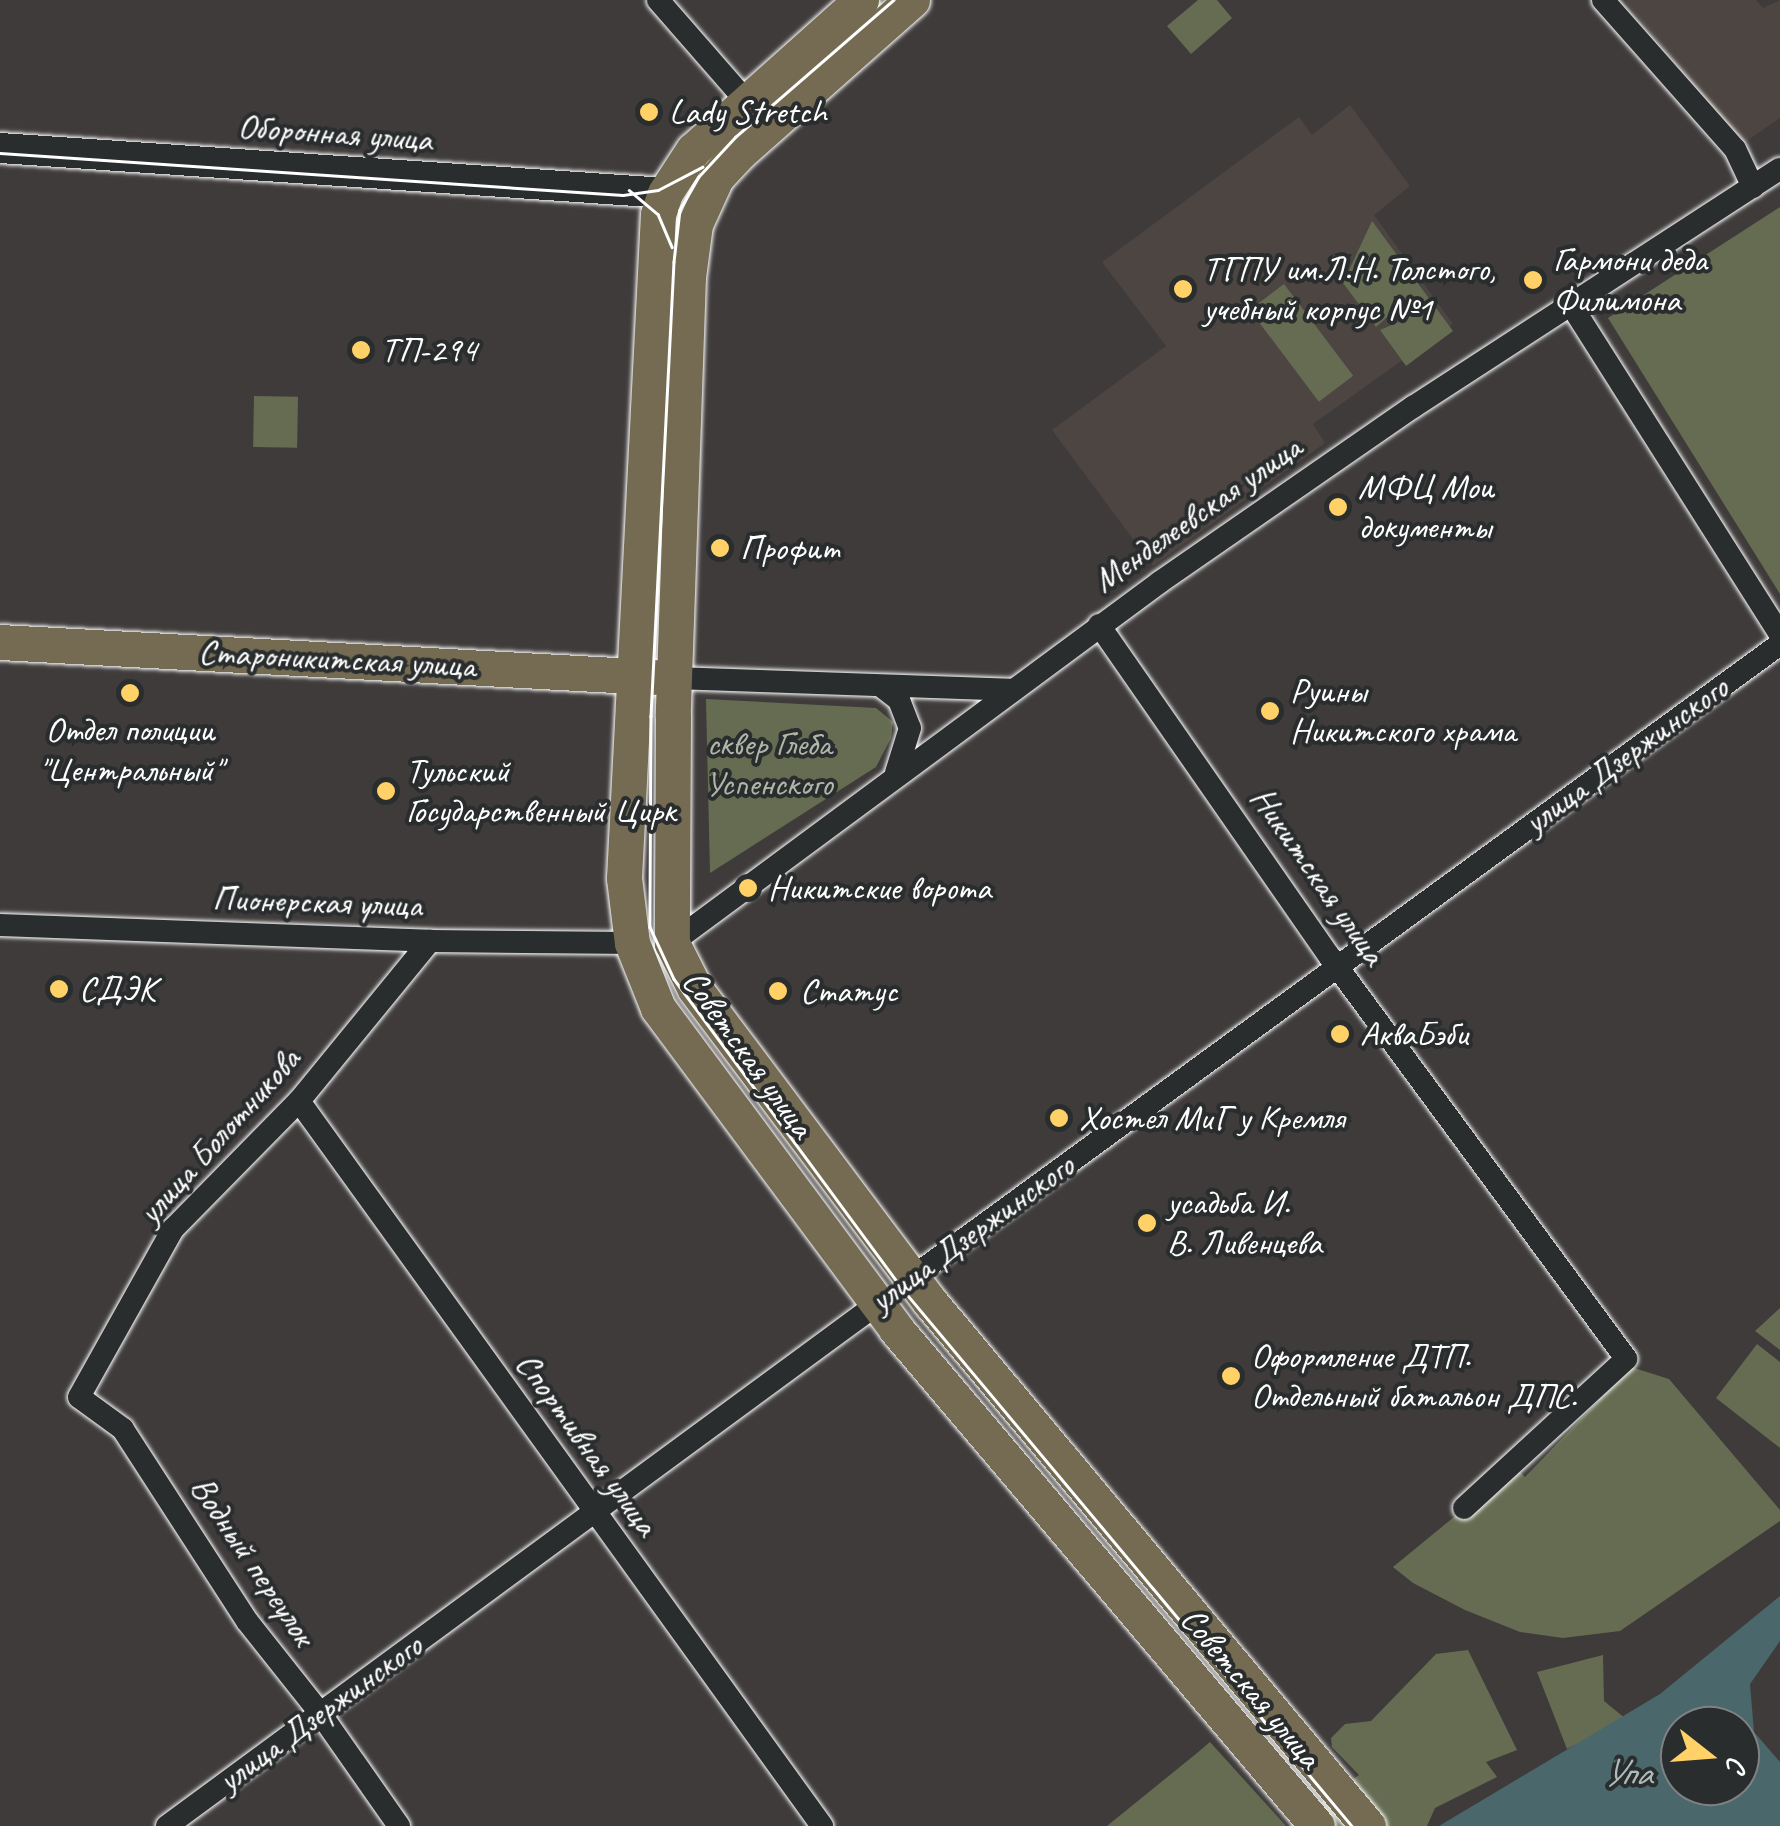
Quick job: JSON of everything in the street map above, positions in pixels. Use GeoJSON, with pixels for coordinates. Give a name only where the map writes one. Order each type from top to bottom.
{"type":"FeatureCollection","features":[{"type":"Feature","properties":{"kind":"main road","name":"Советская улица"},"geometry":{"type":"LineString","coordinates":[[860,0],[692,150],[664,193],[655,227],[624,878],[632,944],[658,1008],[877,1304],[1306,1813]]}},
{"type":"Feature","properties":{"kind":"main road","name":"Советская улица"},"geometry":{"type":"LineString","coordinates":[[912,0],[740,152],[716,178],[692,237],[674,678],[672,943],[695,989],[1001,1392],[1368,1826]]}},
{"type":"Feature","properties":{"kind":"main road","name":"Оборонная улица"},"geometry":{"type":"LineString","coordinates":[[0,148],[664,193]]}},
{"type":"Feature","properties":{"kind":"main road"},"geometry":{"type":"LineString","coordinates":[[664,193],[702,205]]}},
{"type":"Feature","properties":{"kind":"main road","name":"Староникитская улица"},"geometry":{"type":"LineString","coordinates":[[0,642],[674,678]]}},
{"type":"Feature","properties":{"kind":"main road","name":"улица Дзержинского"},"geometry":{"type":"LineString","coordinates":[[877,1304],[912,1278]]}},
{"type":"Feature","properties":{"kind":"street"},"geometry":{"type":"LineString","coordinates":[[658,0],[746,101]]}},
{"type":"Feature","properties":{"kind":"street"},"geometry":{"type":"LineString","coordinates":[[1603,0],[1735,150],[1753,187]]}},
{"type":"Feature","properties":{"kind":"street","name":"Менделеевская улица"},"geometry":{"type":"LineString","coordinates":[[672,943],[1099,624],[1413,407],[1780,169]]}},
{"type":"Feature","properties":{"kind":"street"},"geometry":{"type":"LineString","coordinates":[[1571,305],[1780,634]]}},
{"type":"Feature","properties":{"kind":"street","name":"Никитская улица"},"geometry":{"type":"LineString","coordinates":[[1099,624],[1336,965],[1626,1359],[1464,1508]]}},
{"type":"Feature","properties":{"kind":"street","name":"улица Дзержинского"},"geometry":{"type":"LineString","coordinates":[[912,1278],[1780,644]]}},
{"type":"Feature","properties":{"kind":"street"},"geometry":{"type":"LineString","coordinates":[[674,678],[1010,690]]}},
{"type":"Feature","properties":{"kind":"street"},"geometry":{"type":"LineString","coordinates":[[881,686],[899,700],[910,728],[902,766],[894,776]]}},
{"type":"Feature","properties":{"kind":"street","name":"Пионерская улица"},"geometry":{"type":"LineString","coordinates":[[0,926],[632,944]]}},
{"type":"Feature","properties":{"kind":"street","name":"улица Болотникова"},"geometry":{"type":"LineString","coordinates":[[122,1429],[79,1397],[174,1230],[299,1101],[430,941]]}},
{"type":"Feature","properties":{"kind":"street","name":"Спортивная улица"},"geometry":{"type":"LineString","coordinates":[[299,1101],[592,1513],[822,1826]]}},
{"type":"Feature","properties":{"kind":"street","name":"улица Дзержинского"},"geometry":{"type":"LineString","coordinates":[[167,1826],[877,1304]]}},
{"type":"Feature","properties":{"kind":"street","name":"Водный переулок"},"geometry":{"type":"LineString","coordinates":[[122,1429],[246,1620],[320,1713],[399,1826]]}},
{"type":"Feature","properties":{"kind":"shaded area"},"geometry":{"type":"Polygon","coordinates":[[[1625,0],[1756,0],[1763,8],[1780,0],[1780,118],[1741,145],[1625,0]]]}},
{"type":"Feature","properties":{"kind":"shaded area"},"geometry":{"type":"Polygon","coordinates":[[[1350,105],[1410,186],[1374,215],[1453,324],[1313,424],[1325,443],[1153,566],[1052,430],[1166,346],[1102,262],[1299,117],[1312,135],[1350,105]]]}},
{"type":"Feature","properties":{"kind":"green space"},"geometry":{"type":"Polygon","coordinates":[[[1198,0],[1217,0],[1232,18],[1191,54],[1167,26],[1198,0]]]}},
{"type":"Feature","properties":{"kind":"green space"},"geometry":{"type":"Polygon","coordinates":[[[1780,207],[1780,594],[1608,318],[1780,207]]]}},
{"type":"Feature","properties":{"kind":"green space"},"geometry":{"type":"Polygon","coordinates":[[[1372,221],[1453,331],[1406,366],[1380,330],[1401,321],[1394,311],[1376,327],[1343,283],[1372,221]]]}},
{"type":"Feature","properties":{"kind":"green space"},"geometry":{"type":"Polygon","coordinates":[[[1284,284],[1353,376],[1319,402],[1250,310],[1284,284]]]}},
{"type":"Feature","properties":{"kind":"green space"},"geometry":{"type":"Polygon","coordinates":[[[254,396],[298,397],[297,448],[253,447],[254,396]]]}},
{"type":"Feature","properties":{"kind":"green space","name":"сквер Глеба Успенского"},"geometry":{"type":"Polygon","coordinates":[[[706,699],[876,708],[893,722],[891,738],[876,767],[710,873],[706,699]]]}},
{"type":"Feature","properties":{"kind":"green space"},"geometry":{"type":"Polygon","coordinates":[[[1780,1308],[1780,1350],[1755,1331],[1780,1308]]]}},
{"type":"Feature","properties":{"kind":"green space"},"geometry":{"type":"Polygon","coordinates":[[[1757,1344],[1780,1362],[1780,1448],[1716,1398],[1757,1344]]]}},
{"type":"Feature","properties":{"kind":"green space"},"geometry":{"type":"Polygon","coordinates":[[[1631,1367],[1669,1379],[1780,1510],[1780,1521],[1620,1631],[1563,1638],[1520,1632],[1465,1610],[1413,1583],[1393,1567],[1515,1467],[1525,1477],[1631,1367]]]}},
{"type":"Feature","properties":{"kind":"green space"},"geometry":{"type":"Polygon","coordinates":[[[1468,1650],[1517,1750],[1486,1762],[1497,1777],[1435,1808],[1427,1826],[1289,1826],[1359,1775],[1332,1747],[1331,1738],[1345,1724],[1371,1721],[1436,1654],[1468,1650]]]}},
{"type":"Feature","properties":{"kind":"green space"},"geometry":{"type":"Polygon","coordinates":[[[1603,1655],[1604,1701],[1626,1719],[1567,1749],[1537,1672],[1603,1655]]]}},
{"type":"Feature","properties":{"kind":"green space"},"geometry":{"type":"Polygon","coordinates":[[[1210,1742],[1286,1826],[1107,1826],[1197,1753],[1210,1742]]]}},
{"type":"Feature","properties":{"kind":"water","name":"Упа"},"geometry":{"type":"Polygon","coordinates":[[[1780,1596],[1780,1641],[1750,1684],[1752,1706],[1660,1706],[1660,1806],[1760,1806],[1760,1739],[1780,1762],[1780,1826],[1439,1826],[1660,1694],[1780,1596]]]}},
{"type":"Feature","properties":{"kind":"tram line"},"geometry":{"type":"LineString","coordinates":[[894,0],[736,137],[699,177],[680,210],[674,262],[651,716],[650,927],[674,979],[900,1286],[1352,1826]]}},
{"type":"Feature","properties":{"kind":"tram line"},"geometry":{"type":"LineString","coordinates":[[0,153],[623,195],[658,190],[702,167]]}},
{"type":"Feature","properties":{"kind":"tram line"},"geometry":{"type":"LineString","coordinates":[[629,190],[658,214],[672,247]]}},
{"type":"Feature","properties":{"kind":"place","name":"Lady Stretch"},"geometry":{"type":"Point","coordinates":[649,112]}},
{"type":"Feature","properties":{"kind":"place","name":"Гармони деда Филимона"},"geometry":{"type":"Point","coordinates":[1533,280]}},
{"type":"Feature","properties":{"kind":"place","name":"ТГПУ им.Л.Н. Толстого, учебный корпус №1"},"geometry":{"type":"Point","coordinates":[1183,289]}},
{"type":"Feature","properties":{"kind":"place","name":"ТП-294"},"geometry":{"type":"Point","coordinates":[361,350]}},
{"type":"Feature","properties":{"kind":"place","name":"МФЦ Мои документы"},"geometry":{"type":"Point","coordinates":[1338,507]}},
{"type":"Feature","properties":{"kind":"place","name":"Профит"},"geometry":{"type":"Point","coordinates":[720,548]}},
{"type":"Feature","properties":{"kind":"place","name":"Отдел полиции \"Центральный\""},"geometry":{"type":"Point","coordinates":[130,693]}},
{"type":"Feature","properties":{"kind":"place","name":"Руины Никитского храма"},"geometry":{"type":"Point","coordinates":[1270,711]}},
{"type":"Feature","properties":{"kind":"place","name":"Тульский Государственный Цирк"},"geometry":{"type":"Point","coordinates":[386,791]}},
{"type":"Feature","properties":{"kind":"place","name":"Никитские ворота"},"geometry":{"type":"Point","coordinates":[748,888]}},
{"type":"Feature","properties":{"kind":"place","name":"СДЭК"},"geometry":{"type":"Point","coordinates":[59,989]}},
{"type":"Feature","properties":{"kind":"place","name":"Статус"},"geometry":{"type":"Point","coordinates":[778,991]}},
{"type":"Feature","properties":{"kind":"place","name":"АкваБэби"},"geometry":{"type":"Point","coordinates":[1340,1034]}},
{"type":"Feature","properties":{"kind":"place","name":"Хостел МиГ у Кремля"},"geometry":{"type":"Point","coordinates":[1059,1118]}},
{"type":"Feature","properties":{"kind":"place","name":"усадьба И. В. Ливенцева"},"geometry":{"type":"Point","coordinates":[1147,1223]}},
{"type":"Feature","properties":{"kind":"place","name":"Оформление ДТП. Отдельный батальон ДПС."},"geometry":{"type":"Point","coordinates":[1231,1376]}}]}
